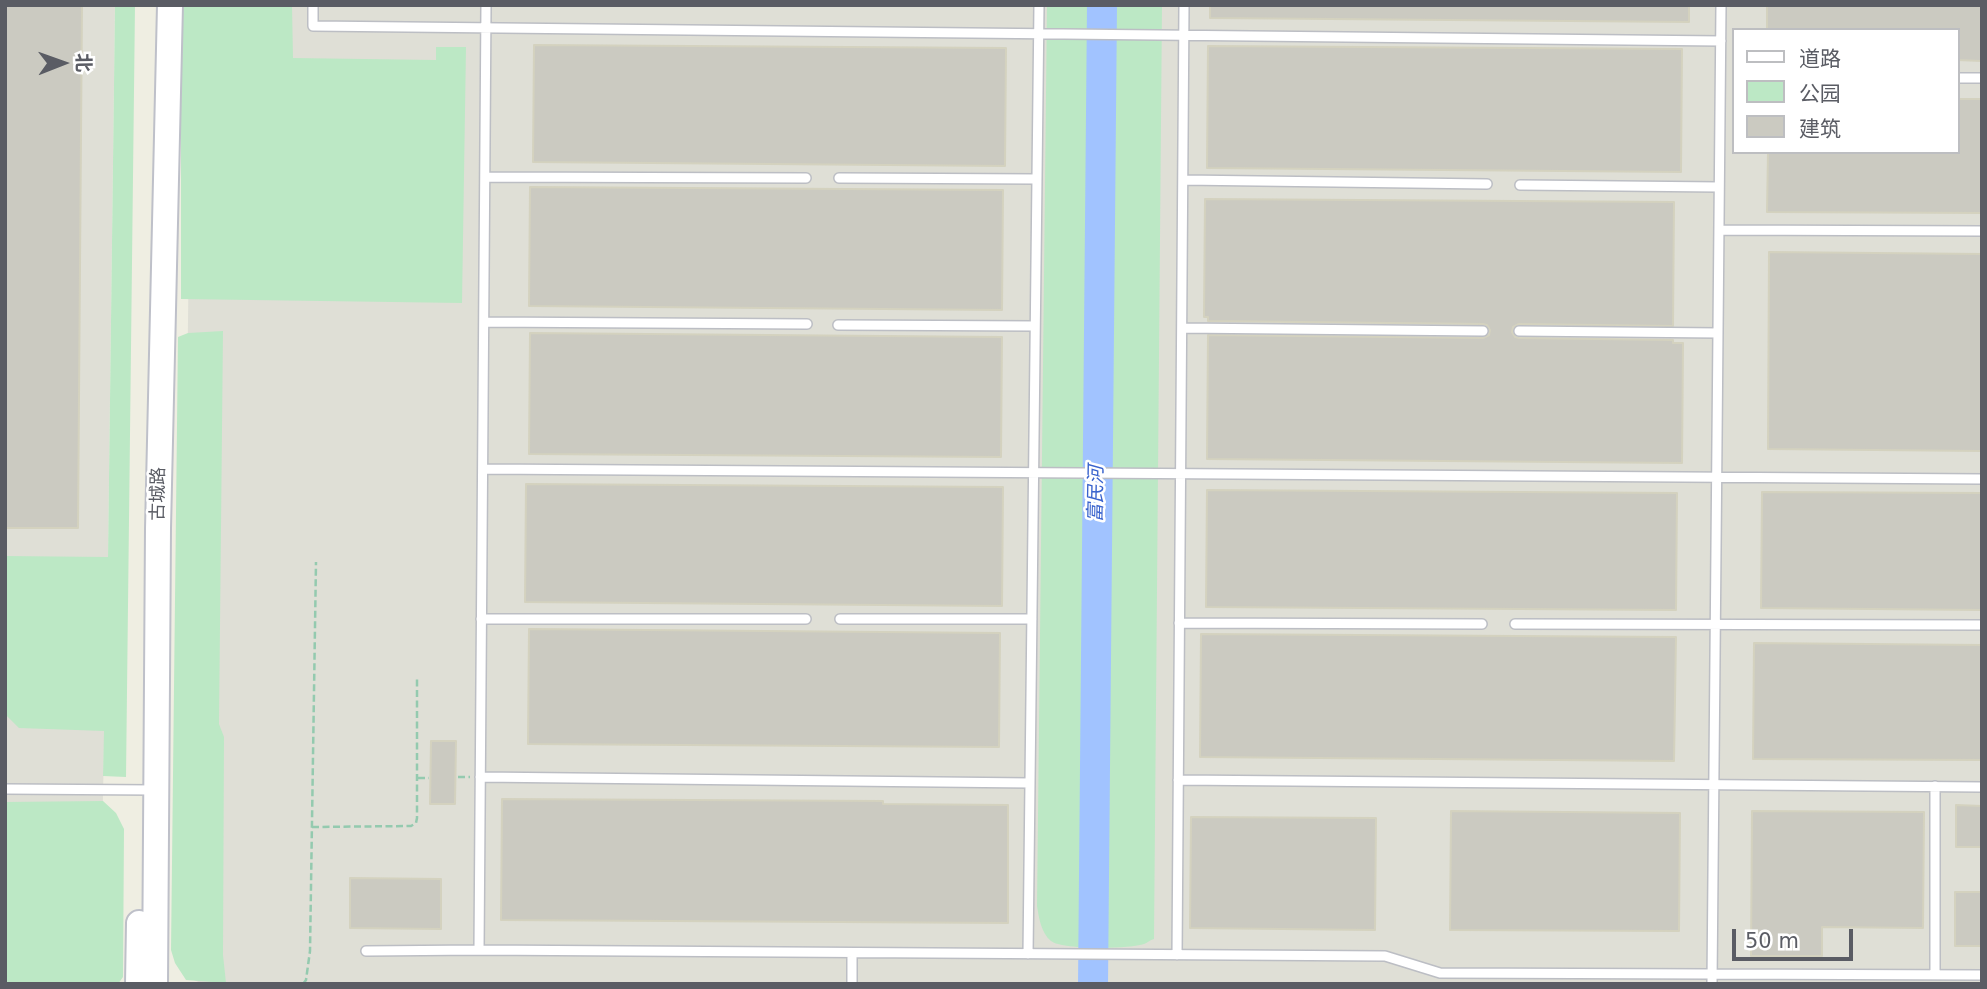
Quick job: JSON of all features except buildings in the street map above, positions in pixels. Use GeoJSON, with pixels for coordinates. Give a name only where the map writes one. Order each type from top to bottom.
{"type":"FeatureCollection","features":[{"type":"Feature","properties":{"kind":"main road","name":"古城路"},"geometry":{"type":"LineString","coordinates":[[154,5],[149,790],[155,984]]}},
{"type":"Feature","properties":{"kind":"main road","name":"古城路"},"geometry":{"type":"LineString","coordinates":[[138,984],[149,790],[158,528],[170,5]]}},
{"type":"Feature","properties":{"kind":"lane"},"geometry":{"type":"LineString","coordinates":[[313,5],[313,26],[1720,41]]}},
{"type":"Feature","properties":{"kind":"lane"},"geometry":{"type":"LineString","coordinates":[[479,950],[486,5]]}},
{"type":"Feature","properties":{"kind":"lane"},"geometry":{"type":"LineString","coordinates":[[1028,954],[1039,5]]}},
{"type":"Feature","properties":{"kind":"lane"},"geometry":{"type":"LineString","coordinates":[[1177,955],[1184,5]]}},
{"type":"Feature","properties":{"kind":"lane"},"geometry":{"type":"LineString","coordinates":[[1712,978],[1721,5]]}},
{"type":"Feature","properties":{"kind":"lane"},"geometry":{"type":"LineString","coordinates":[[1959,78],[1982,78]]}},
{"type":"Feature","properties":{"kind":"lane"},"geometry":{"type":"LineString","coordinates":[[1720,81],[1731,81]]}},
{"type":"Feature","properties":{"kind":"lane"},"geometry":{"type":"LineString","coordinates":[[485,177],[806,178]]}},
{"type":"Feature","properties":{"kind":"lane"},"geometry":{"type":"LineString","coordinates":[[839,178],[1037,179]]}},
{"type":"Feature","properties":{"kind":"lane"},"geometry":{"type":"LineString","coordinates":[[1183,180],[1487,184]]}},
{"type":"Feature","properties":{"kind":"lane"},"geometry":{"type":"LineString","coordinates":[[1520,185],[1719,187]]}},
{"type":"Feature","properties":{"kind":"lane"},"geometry":{"type":"LineString","coordinates":[[1719,230],[1982,231]]}},
{"type":"Feature","properties":{"kind":"lane"},"geometry":{"type":"LineString","coordinates":[[484,322],[807,324]]}},
{"type":"Feature","properties":{"kind":"lane"},"geometry":{"type":"LineString","coordinates":[[838,324],[1035,326]]}},
{"type":"Feature","properties":{"kind":"lane"},"geometry":{"type":"LineString","coordinates":[[1182,328],[1483,331]]}},
{"type":"Feature","properties":{"kind":"lane"},"geometry":{"type":"LineString","coordinates":[[1519,331],[1718,333]]}},
{"type":"Feature","properties":{"kind":"lane"},"geometry":{"type":"LineString","coordinates":[[483,469],[1982,480]]}},
{"type":"Feature","properties":{"kind":"lane"},"geometry":{"type":"LineString","coordinates":[[481,619],[806,619]]}},
{"type":"Feature","properties":{"kind":"lane"},"geometry":{"type":"LineString","coordinates":[[840,619],[1032,619]]}},
{"type":"Feature","properties":{"kind":"lane"},"geometry":{"type":"LineString","coordinates":[[1180,623],[1482,624]]}},
{"type":"Feature","properties":{"kind":"lane"},"geometry":{"type":"LineString","coordinates":[[1515,624],[1982,625]]}},
{"type":"Feature","properties":{"kind":"lane"},"geometry":{"type":"LineString","coordinates":[[480,777],[1030,783]]}},
{"type":"Feature","properties":{"kind":"lane"},"geometry":{"type":"LineString","coordinates":[[1178,780],[1982,787]]}},
{"type":"Feature","properties":{"kind":"lane"},"geometry":{"type":"LineString","coordinates":[[1935,786],[1935,975]]}},
{"type":"Feature","properties":{"kind":"lane"},"geometry":{"type":"LineString","coordinates":[[5,789],[149,790]]}},
{"type":"Feature","properties":{"kind":"lane"},"geometry":{"type":"LineString","coordinates":[[366,951],[1385,957],[1440,973],[1712,978],[1982,975]]}},
{"type":"Feature","properties":{"kind":"lane"},"geometry":{"type":"LineString","coordinates":[[852,953],[852,984]]}},
{"type":"Feature","properties":{"kind":"path"},"geometry":{"type":"LineString","coordinates":[[303,984],[306,980],[310,951],[316,562]]}},
{"type":"Feature","properties":{"kind":"path"},"geometry":{"type":"LineString","coordinates":[[312,827],[411,826],[416,823],[417,677]]}},
{"type":"Feature","properties":{"kind":"path"},"geometry":{"type":"LineString","coordinates":[[417,778],[429,778]]}},
{"type":"Feature","properties":{"kind":"shaded area"},"geometry":{"type":"Polygon","coordinates":[[[5,5],[115,5],[99,984],[5,984],[5,5]]]}},
{"type":"Feature","properties":{"kind":"shaded area"},"geometry":{"type":"Polygon","coordinates":[[[192,5],[1982,5],[1982,984],[203,984],[194,980],[180,952],[192,5]]]}},
{"type":"Feature","properties":{"kind":"green space"},"geometry":{"type":"Polygon","coordinates":[[[115,5],[135,5],[126,777],[103,776],[104,731],[19,728],[5,714],[5,556],[108,557],[115,5]]]}},
{"type":"Feature","properties":{"kind":"green space"},"geometry":{"type":"Polygon","coordinates":[[[181,5],[292,5],[293,58],[436,60],[436,47],[466,47],[462,303],[181,299],[181,5]]]}},
{"type":"Feature","properties":{"kind":"green space"},"geometry":{"type":"Polygon","coordinates":[[[1047,5],[1162,5],[1154,939],[1144,944],[1125,947],[1068,946],[1051,941],[1043,930],[1037,906],[1047,5]]]}},
{"type":"Feature","properties":{"kind":"green space"},"geometry":{"type":"Polygon","coordinates":[[[223,331],[219,724],[224,737],[223,955],[226,983],[186,980],[175,963],[171,950],[178,337],[188,333],[223,331]]]}},
{"type":"Feature","properties":{"kind":"green space"},"geometry":{"type":"Polygon","coordinates":[[[103,801],[116,813],[124,829],[123,977],[118,984],[5,984],[5,802],[103,801]]]}},
{"type":"Feature","properties":{"kind":"waterway","name":"富民河"},"geometry":{"type":"LineString","coordinates":[[1093,984],[1102,5]]}}]}
